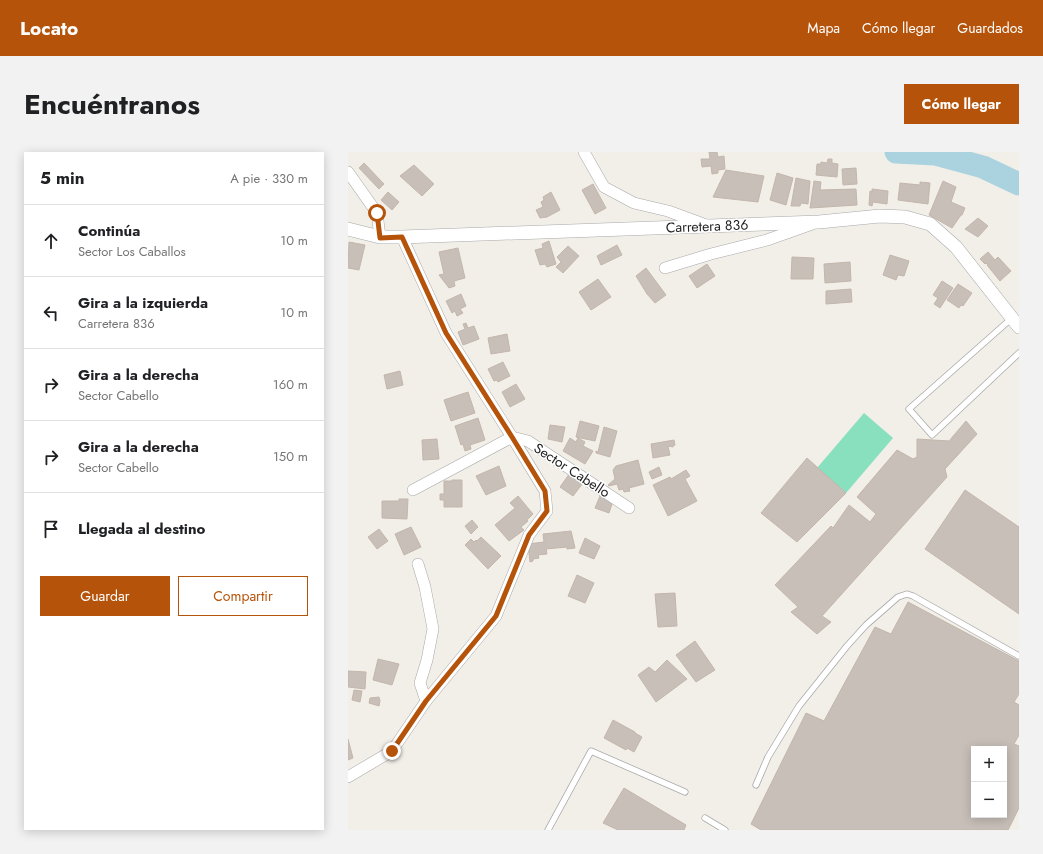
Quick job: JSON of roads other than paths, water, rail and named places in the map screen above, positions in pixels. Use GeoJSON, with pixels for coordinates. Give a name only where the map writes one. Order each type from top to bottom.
{"type":"FeatureCollection","features":[{"type":"Feature","properties":{"kind":"street"},"geometry":{"type":"LineString","coordinates":[[584,152],[604,187],[634,203],[668,211],[708,226]]}},
{"type":"Feature","properties":{"kind":"street"},"geometry":{"type":"LineString","coordinates":[[348,172],[377,213],[380,238]]}},
{"type":"Feature","properties":{"kind":"street","name":"Carretera 836"},"geometry":{"type":"LineString","coordinates":[[348,229],[380,238],[819,222],[880,216],[905,217],[930,224],[956,247],[1015,323]]}},
{"type":"Feature","properties":{"kind":"street"},"geometry":{"type":"LineString","coordinates":[[665,268],[711,254],[767,240],[819,222]]}},
{"type":"Feature","properties":{"kind":"street","name":"Sector Cabello"},"geometry":{"type":"LineString","coordinates":[[348,777],[392,751],[426,701],[496,616],[529,535],[547,511],[545,491],[446,333],[402,237]]}},
{"type":"Feature","properties":{"kind":"street"},"geometry":{"type":"LineString","coordinates":[[413,490],[512,437]]}},
{"type":"Feature","properties":{"kind":"street","name":"Sector Cabello"},"geometry":{"type":"LineString","coordinates":[[512,437],[528,441],[630,508]]}},
{"type":"Feature","properties":{"kind":"street"},"geometry":{"type":"LineString","coordinates":[[418,564],[425,587],[433,629],[427,660],[420,683],[426,701]]}},
{"type":"Feature","properties":{"kind":"lane"},"geometry":{"type":"LineString","coordinates":[[1015,323],[909,408],[932,435],[1019,353]]}},
{"type":"Feature","properties":{"kind":"lane"},"geometry":{"type":"LineString","coordinates":[[756,784],[768,757],[799,706],[847,646],[866,625],[898,597],[907,594],[913,596],[1019,656]]}},
{"type":"Feature","properties":{"kind":"lane"},"geometry":{"type":"LineString","coordinates":[[548,830],[591,751],[685,792]]}},
{"type":"Feature","properties":{"kind":"lane"},"geometry":{"type":"LineString","coordinates":[[705,818],[725,830]]}},
{"type":"Feature","properties":{"kind":"waterway"},"geometry":{"type":"LineString","coordinates":[[896,152],[935,154],[983,167],[1019,184]]}}]}
